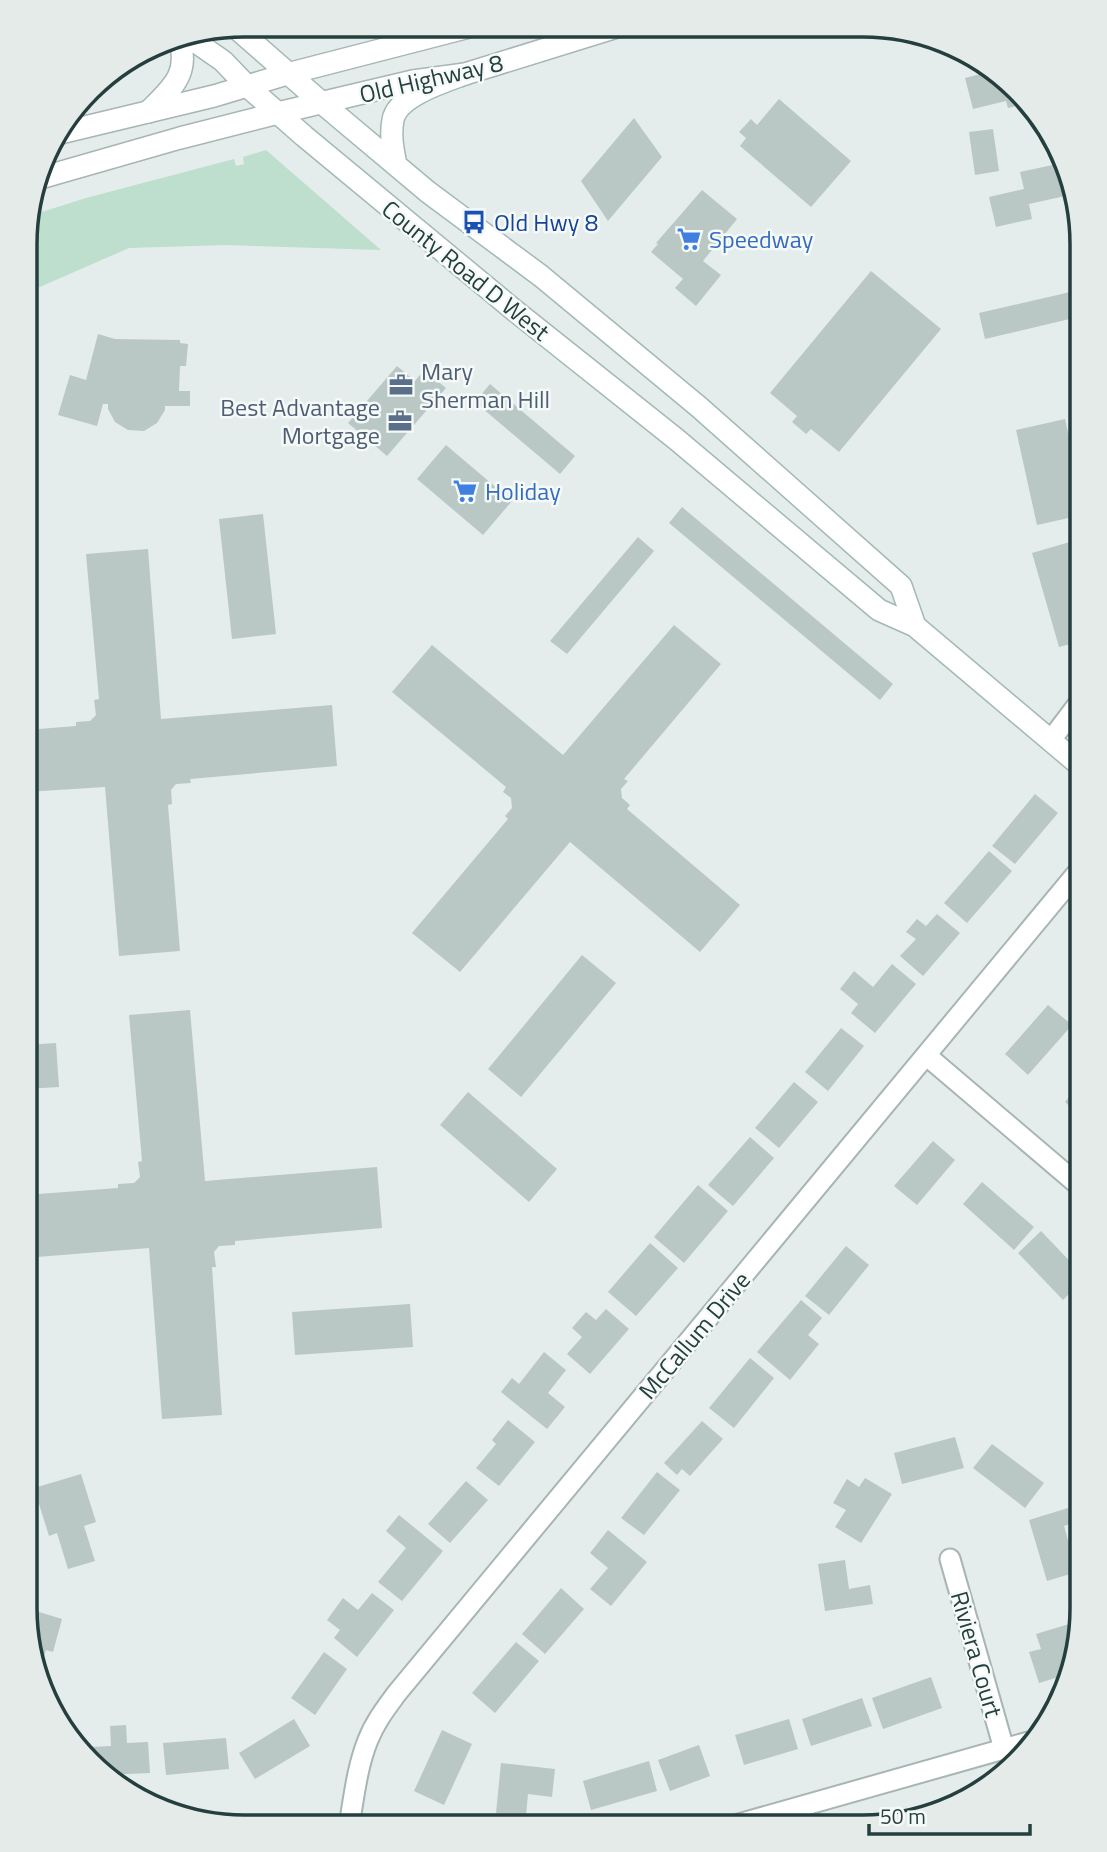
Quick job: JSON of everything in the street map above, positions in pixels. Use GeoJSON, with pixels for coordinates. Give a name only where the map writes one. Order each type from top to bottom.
{"type":"FeatureCollection","features":[{"type":"Feature","properties":{"kind":"main road","name":"County Road D West"},"geometry":{"type":"LineString","coordinates":[[246,37],[428,192],[541,276],[679,390],[901,586],[915,626]]}},
{"type":"Feature","properties":{"kind":"main road","name":"Old Highway 8"},"geometry":{"type":"LineString","coordinates":[[71,130],[430,37]]}},
{"type":"Feature","properties":{"kind":"main road","name":"Old Highway 8"},"geometry":{"type":"LineString","coordinates":[[49,175],[278,113],[413,81],[465,74],[584,37]]}},
{"type":"Feature","properties":{"kind":"main road","name":"County Road D West"},"geometry":{"type":"LineString","coordinates":[[197,43],[223,61],[304,136],[514,310],[676,439],[878,610],[915,626],[1070,757]]}},
{"type":"Feature","properties":{"kind":"main road"},"geometry":{"type":"LineString","coordinates":[[148,112],[175,85],[182,65],[182,47]]}},
{"type":"Feature","properties":{"kind":"main road"},"geometry":{"type":"LineString","coordinates":[[396,165],[391,138],[393,118],[401,103],[465,74]]}},
{"type":"Feature","properties":{"kind":"street"},"geometry":{"type":"LineString","coordinates":[[1051,740],[1070,715]]}},
{"type":"Feature","properties":{"kind":"street","name":"McCallum Drive"},"geometry":{"type":"LineString","coordinates":[[351,1815],[360,1762],[368,1739],[378,1718],[397,1693],[1070,882]]}},
{"type":"Feature","properties":{"kind":"street"},"geometry":{"type":"LineString","coordinates":[[926,1056],[1070,1178]]}},
{"type":"Feature","properties":{"kind":"street","name":"Riviera Court"},"geometry":{"type":"LineString","coordinates":[[950,1559],[1004,1749]]}},
{"type":"Feature","properties":{"kind":"street"},"geometry":{"type":"LineString","coordinates":[[770,1815],[1019,1745]]}},
{"type":"Feature","properties":{"kind":"green space"},"geometry":{"type":"Polygon","coordinates":[[[266,150],[381,250],[226,245],[129,248],[37,288],[40,213],[234,159],[236,166],[244,164],[243,157],[266,150]]]}},
{"type":"Feature","properties":{"kind":"building"},"geometry":{"type":"Polygon","coordinates":[[[981,74],[1017,106],[1008,108],[1006,101],[973,109],[965,78],[981,74]]]}},
{"type":"Feature","properties":{"kind":"building"},"geometry":{"type":"Polygon","coordinates":[[[779,99],[851,161],[811,207],[740,146],[746,138],[739,132],[751,119],[757,125],[779,99]]]}},
{"type":"Feature","properties":{"kind":"building"},"geometry":{"type":"Polygon","coordinates":[[[634,118],[662,157],[608,221],[581,181],[634,118]]]}},
{"type":"Feature","properties":{"kind":"building"},"geometry":{"type":"Polygon","coordinates":[[[993,129],[999,171],[975,175],[969,132],[993,129]]]}},
{"type":"Feature","properties":{"kind":"building"},"geometry":{"type":"Polygon","coordinates":[[[1055,164],[1064,196],[1029,204],[1032,219],[996,227],[989,197],[1024,189],[1020,172],[1055,164]]]}},
{"type":"Feature","properties":{"kind":"building"},"geometry":{"type":"Polygon","coordinates":[[[702,190],[737,219],[703,261],[721,275],[696,306],[675,288],[683,279],[651,252],[702,190]]]}},
{"type":"Feature","properties":{"kind":"building"},"geometry":{"type":"Polygon","coordinates":[[[871,271],[941,329],[839,452],[811,429],[806,434],[792,422],[797,416],[770,393],[871,271]]]}},
{"type":"Feature","properties":{"kind":"building"},"geometry":{"type":"Polygon","coordinates":[[[1070,292],[1070,319],[985,339],[979,313],[1070,292]]]}},
{"type":"Feature","properties":{"kind":"building"},"geometry":{"type":"Polygon","coordinates":[[[98,334],[115,339],[180,340],[180,343],[188,344],[186,366],[180,366],[179,391],[190,391],[190,406],[165,406],[157,423],[144,431],[128,430],[115,422],[108,404],[103,404],[97,426],[58,415],[70,375],[86,380],[98,334]]]}},
{"type":"Feature","properties":{"kind":"building"},"geometry":{"type":"Polygon","coordinates":[[[397,366],[415,381],[424,370],[446,388],[387,456],[348,423],[397,366]]]}},
{"type":"Feature","properties":{"kind":"building"},"geometry":{"type":"Polygon","coordinates":[[[490,384],[575,456],[560,474],[475,402],[490,384]]]}},
{"type":"Feature","properties":{"kind":"building"},"geometry":{"type":"Polygon","coordinates":[[[1065,419],[1070,442],[1070,518],[1037,525],[1016,430],[1065,419]]]}},
{"type":"Feature","properties":{"kind":"building"},"geometry":{"type":"Polygon","coordinates":[[[446,445],[512,501],[483,535],[417,479],[446,445]]]}},
{"type":"Feature","properties":{"kind":"building"},"geometry":{"type":"Polygon","coordinates":[[[682,507],[893,684],[880,700],[669,523],[682,507]]]}},
{"type":"Feature","properties":{"kind":"building"},"geometry":{"type":"Polygon","coordinates":[[[263,514],[276,634],[232,639],[219,519],[263,514]]]}},
{"type":"Feature","properties":{"kind":"building"},"geometry":{"type":"Polygon","coordinates":[[[638,537],[654,551],[567,654],[550,641],[638,537]]]}},
{"type":"Feature","properties":{"kind":"building"},"geometry":{"type":"Polygon","coordinates":[[[1070,542],[1070,644],[1059,647],[1032,553],[1070,542]]]}},
{"type":"Feature","properties":{"kind":"building"},"geometry":{"type":"Polygon","coordinates":[[[148,549],[161,719],[332,705],[337,766],[190,779],[191,783],[176,784],[171,790],[172,804],[168,805],[180,951],[119,956],[105,787],[37,791],[37,729],[76,726],[76,722],[90,721],[96,715],[94,700],[99,699],[86,554],[148,549]]]}},
{"type":"Feature","properties":{"kind":"building"},"geometry":{"type":"Polygon","coordinates":[[[674,625],[721,664],[624,779],[628,781],[621,789],[622,798],[630,805],[627,809],[740,905],[700,952],[570,842],[460,972],[412,933],[508,819],[505,816],[512,808],[511,798],[503,792],[506,787],[392,692],[432,645],[563,755],[674,625]]]}},
{"type":"Feature","properties":{"kind":"building"},"geometry":{"type":"Polygon","coordinates":[[[1035,794],[1058,813],[1015,864],[992,846],[1035,794]]]}},
{"type":"Feature","properties":{"kind":"building"},"geometry":{"type":"Polygon","coordinates":[[[989,851],[1012,871],[967,923],[944,903],[989,851]]]}},
{"type":"Feature","properties":{"kind":"building"},"geometry":{"type":"Polygon","coordinates":[[[937,914],[960,933],[923,976],[900,956],[916,939],[906,932],[917,919],[926,926],[937,914]]]}},
{"type":"Feature","properties":{"kind":"building"},"geometry":{"type":"Polygon","coordinates":[[[582,955],[616,983],[521,1097],[488,1069],[582,955]]]}},
{"type":"Feature","properties":{"kind":"building"},"geometry":{"type":"Polygon","coordinates":[[[892,964],[916,984],[875,1033],[851,1013],[858,1004],[840,989],[854,971],[873,987],[892,964]]]}},
{"type":"Feature","properties":{"kind":"building"},"geometry":{"type":"Polygon","coordinates":[[[1048,1005],[1070,1023],[1070,1027],[1028,1075],[1005,1054],[1048,1005]]]}},
{"type":"Feature","properties":{"kind":"building"},"geometry":{"type":"Polygon","coordinates":[[[190,1010],[205,1181],[377,1167],[382,1228],[235,1241],[235,1245],[219,1246],[214,1252],[216,1267],[212,1267],[222,1415],[162,1419],[149,1248],[37,1257],[37,1194],[118,1188],[118,1184],[134,1183],[140,1177],[138,1162],[142,1161],[129,1015],[190,1010]]]}},
{"type":"Feature","properties":{"kind":"building"},"geometry":{"type":"Polygon","coordinates":[[[841,1028],[864,1046],[828,1091],[805,1072],[841,1028]]]}},
{"type":"Feature","properties":{"kind":"building"},"geometry":{"type":"Polygon","coordinates":[[[56,1043],[59,1087],[37,1088],[37,1044],[56,1043]]]}},
{"type":"Feature","properties":{"kind":"building"},"geometry":{"type":"Polygon","coordinates":[[[794,1082],[818,1102],[779,1148],[755,1128],[794,1082]]]}},
{"type":"Feature","properties":{"kind":"building"},"geometry":{"type":"Polygon","coordinates":[[[468,1092],[557,1169],[529,1202],[440,1125],[468,1092]]]}},
{"type":"Feature","properties":{"kind":"building"},"geometry":{"type":"Polygon","coordinates":[[[750,1137],[774,1158],[733,1206],[708,1185],[750,1137]]]}},
{"type":"Feature","properties":{"kind":"building"},"geometry":{"type":"Polygon","coordinates":[[[933,1141],[955,1160],[917,1205],[894,1186],[933,1141]]]}},
{"type":"Feature","properties":{"kind":"building"},"geometry":{"type":"Polygon","coordinates":[[[982,1182],[1034,1227],[1014,1250],[963,1204],[982,1182]]]}},
{"type":"Feature","properties":{"kind":"building"},"geometry":{"type":"Polygon","coordinates":[[[698,1185],[728,1211],[684,1263],[654,1237],[698,1185]]]}},
{"type":"Feature","properties":{"kind":"building"},"geometry":{"type":"Polygon","coordinates":[[[1041,1231],[1070,1261],[1070,1293],[1063,1300],[1018,1253],[1041,1231]]]}},
{"type":"Feature","properties":{"kind":"building"},"geometry":{"type":"Polygon","coordinates":[[[650,1243],[678,1268],[636,1316],[608,1292],[650,1243]]]}},
{"type":"Feature","properties":{"kind":"building"},"geometry":{"type":"Polygon","coordinates":[[[846,1246],[869,1265],[829,1315],[805,1296],[846,1246]]]}},
{"type":"Feature","properties":{"kind":"building"},"geometry":{"type":"Polygon","coordinates":[[[801,1300],[822,1318],[808,1335],[819,1344],[790,1380],[757,1352],[801,1300]]]}},
{"type":"Feature","properties":{"kind":"building"},"geometry":{"type":"Polygon","coordinates":[[[410,1304],[413,1347],[295,1355],[292,1312],[410,1304]]]}},
{"type":"Feature","properties":{"kind":"building"},"geometry":{"type":"Polygon","coordinates":[[[606,1309],[629,1329],[590,1374],[567,1354],[582,1337],[572,1328],[586,1312],[596,1320],[606,1309]]]}},
{"type":"Feature","properties":{"kind":"building"},"geometry":{"type":"Polygon","coordinates":[[[544,1352],[566,1370],[548,1393],[565,1407],[547,1429],[501,1392],[512,1378],[519,1384],[544,1352]]]}},
{"type":"Feature","properties":{"kind":"building"},"geometry":{"type":"Polygon","coordinates":[[[750,1358],[774,1378],[734,1428],[709,1408],[750,1358]]]}},
{"type":"Feature","properties":{"kind":"building"},"geometry":{"type":"Polygon","coordinates":[[[508,1420],[535,1442],[499,1486],[476,1468],[496,1444],[492,1440],[508,1420]]]}},
{"type":"Feature","properties":{"kind":"building"},"geometry":{"type":"Polygon","coordinates":[[[702,1421],[723,1439],[690,1476],[682,1469],[677,1475],[664,1463],[702,1421]]]}},
{"type":"Feature","properties":{"kind":"building"},"geometry":{"type":"Polygon","coordinates":[[[955,1437],[964,1468],[902,1484],[894,1453],[955,1437]]]}},
{"type":"Feature","properties":{"kind":"building"},"geometry":{"type":"Polygon","coordinates":[[[992,1444],[1044,1483],[1025,1508],[973,1468],[992,1444]]]}},
{"type":"Feature","properties":{"kind":"building"},"geometry":{"type":"Polygon","coordinates":[[[657,1472],[680,1490],[644,1535],[621,1518],[657,1472]]]}},
{"type":"Feature","properties":{"kind":"building"},"geometry":{"type":"Polygon","coordinates":[[[81,1474],[96,1522],[84,1526],[95,1561],[68,1569],[57,1533],[49,1536],[37,1498],[37,1487],[81,1474]]]}},
{"type":"Feature","properties":{"kind":"building"},"geometry":{"type":"Polygon","coordinates":[[[865,1478],[892,1494],[861,1543],[835,1527],[846,1510],[833,1503],[847,1479],[859,1487],[865,1478]]]}},
{"type":"Feature","properties":{"kind":"building"},"geometry":{"type":"Polygon","coordinates":[[[466,1481],[488,1500],[450,1543],[428,1524],[466,1481]]]}},
{"type":"Feature","properties":{"kind":"building"},"geometry":{"type":"Polygon","coordinates":[[[1068,1508],[1070,1524],[1064,1526],[1070,1547],[1070,1574],[1047,1581],[1029,1520],[1068,1508]]]}},
{"type":"Feature","properties":{"kind":"building"},"geometry":{"type":"Polygon","coordinates":[[[399,1515],[443,1551],[402,1601],[378,1582],[406,1548],[386,1531],[399,1515]]]}},
{"type":"Feature","properties":{"kind":"building"},"geometry":{"type":"Polygon","coordinates":[[[608,1530],[647,1562],[611,1606],[590,1589],[608,1568],[590,1553],[608,1530]]]}},
{"type":"Feature","properties":{"kind":"building"},"geometry":{"type":"Polygon","coordinates":[[[845,1560],[849,1589],[870,1585],[873,1604],[825,1611],[818,1564],[845,1560]]]}},
{"type":"Feature","properties":{"kind":"building"},"geometry":{"type":"Polygon","coordinates":[[[561,1588],[584,1609],[545,1654],[522,1634],[561,1588]]]}},
{"type":"Feature","properties":{"kind":"building"},"geometry":{"type":"Polygon","coordinates":[[[372,1593],[394,1610],[357,1657],[334,1638],[340,1630],[327,1620],[343,1598],[358,1610],[372,1593]]]}},
{"type":"Feature","properties":{"kind":"building"},"geometry":{"type":"Polygon","coordinates":[[[37,1611],[62,1619],[53,1652],[46,1650],[44,1658],[37,1611]]]}},
{"type":"Feature","properties":{"kind":"building"},"geometry":{"type":"Polygon","coordinates":[[[1069,1624],[1058,1677],[1039,1683],[1029,1652],[1041,1649],[1036,1634],[1069,1624]]]}},
{"type":"Feature","properties":{"kind":"building"},"geometry":{"type":"Polygon","coordinates":[[[516,1642],[539,1661],[495,1713],[472,1693],[516,1642]]]}},
{"type":"Feature","properties":{"kind":"building"},"geometry":{"type":"Polygon","coordinates":[[[324,1652],[347,1669],[315,1715],[291,1698],[324,1652]]]}},
{"type":"Feature","properties":{"kind":"building"},"geometry":{"type":"Polygon","coordinates":[[[931,1677],[942,1708],[883,1729],[872,1698],[931,1677]]]}},
{"type":"Feature","properties":{"kind":"building"},"geometry":{"type":"Polygon","coordinates":[[[862,1698],[872,1726],[811,1746],[802,1719],[862,1698]]]}},
{"type":"Feature","properties":{"kind":"building"},"geometry":{"type":"Polygon","coordinates":[[[294,1719],[310,1746],[255,1779],[239,1753],[294,1719]]]}},
{"type":"Feature","properties":{"kind":"building"},"geometry":{"type":"Polygon","coordinates":[[[789,1719],[798,1749],[744,1765],[735,1735],[789,1719]]]}},
{"type":"Feature","properties":{"kind":"building"},"geometry":{"type":"Polygon","coordinates":[[[126,1725],[127,1743],[148,1742],[150,1773],[120,1774],[90,1747],[111,1746],[110,1726],[126,1725]]]}},
{"type":"Feature","properties":{"kind":"building"},"geometry":{"type":"Polygon","coordinates":[[[442,1730],[472,1744],[444,1805],[414,1791],[442,1730]]]}},
{"type":"Feature","properties":{"kind":"building"},"geometry":{"type":"Polygon","coordinates":[[[226,1738],[229,1769],[166,1775],[163,1743],[226,1738]]]}},
{"type":"Feature","properties":{"kind":"building"},"geometry":{"type":"Polygon","coordinates":[[[699,1745],[710,1776],[670,1791],[658,1760],[699,1745]]]}},
{"type":"Feature","properties":{"kind":"building"},"geometry":{"type":"Polygon","coordinates":[[[649,1761],[657,1791],[591,1810],[583,1781],[649,1761]]]}},
{"type":"Feature","properties":{"kind":"building"},"geometry":{"type":"Polygon","coordinates":[[[501,1763],[555,1769],[552,1797],[528,1794],[526,1815],[496,1813],[501,1763]]]}},
{"type":"Feature","properties":{"kind":"place","name":"Old Hwy 8"},"geometry":{"type":"Point","coordinates":[474,222]}},
{"type":"Feature","properties":{"kind":"place","name":"Speedway"},"geometry":{"type":"Point","coordinates":[689,239]}},
{"type":"Feature","properties":{"kind":"place","name":"Mary Sherman Hill"},"geometry":{"type":"Point","coordinates":[401,385]}},
{"type":"Feature","properties":{"kind":"place","name":"Best Advantage Mortgage"},"geometry":{"type":"Point","coordinates":[400,421]}},
{"type":"Feature","properties":{"kind":"place","name":"Holiday"},"geometry":{"type":"Point","coordinates":[465,491]}}]}
